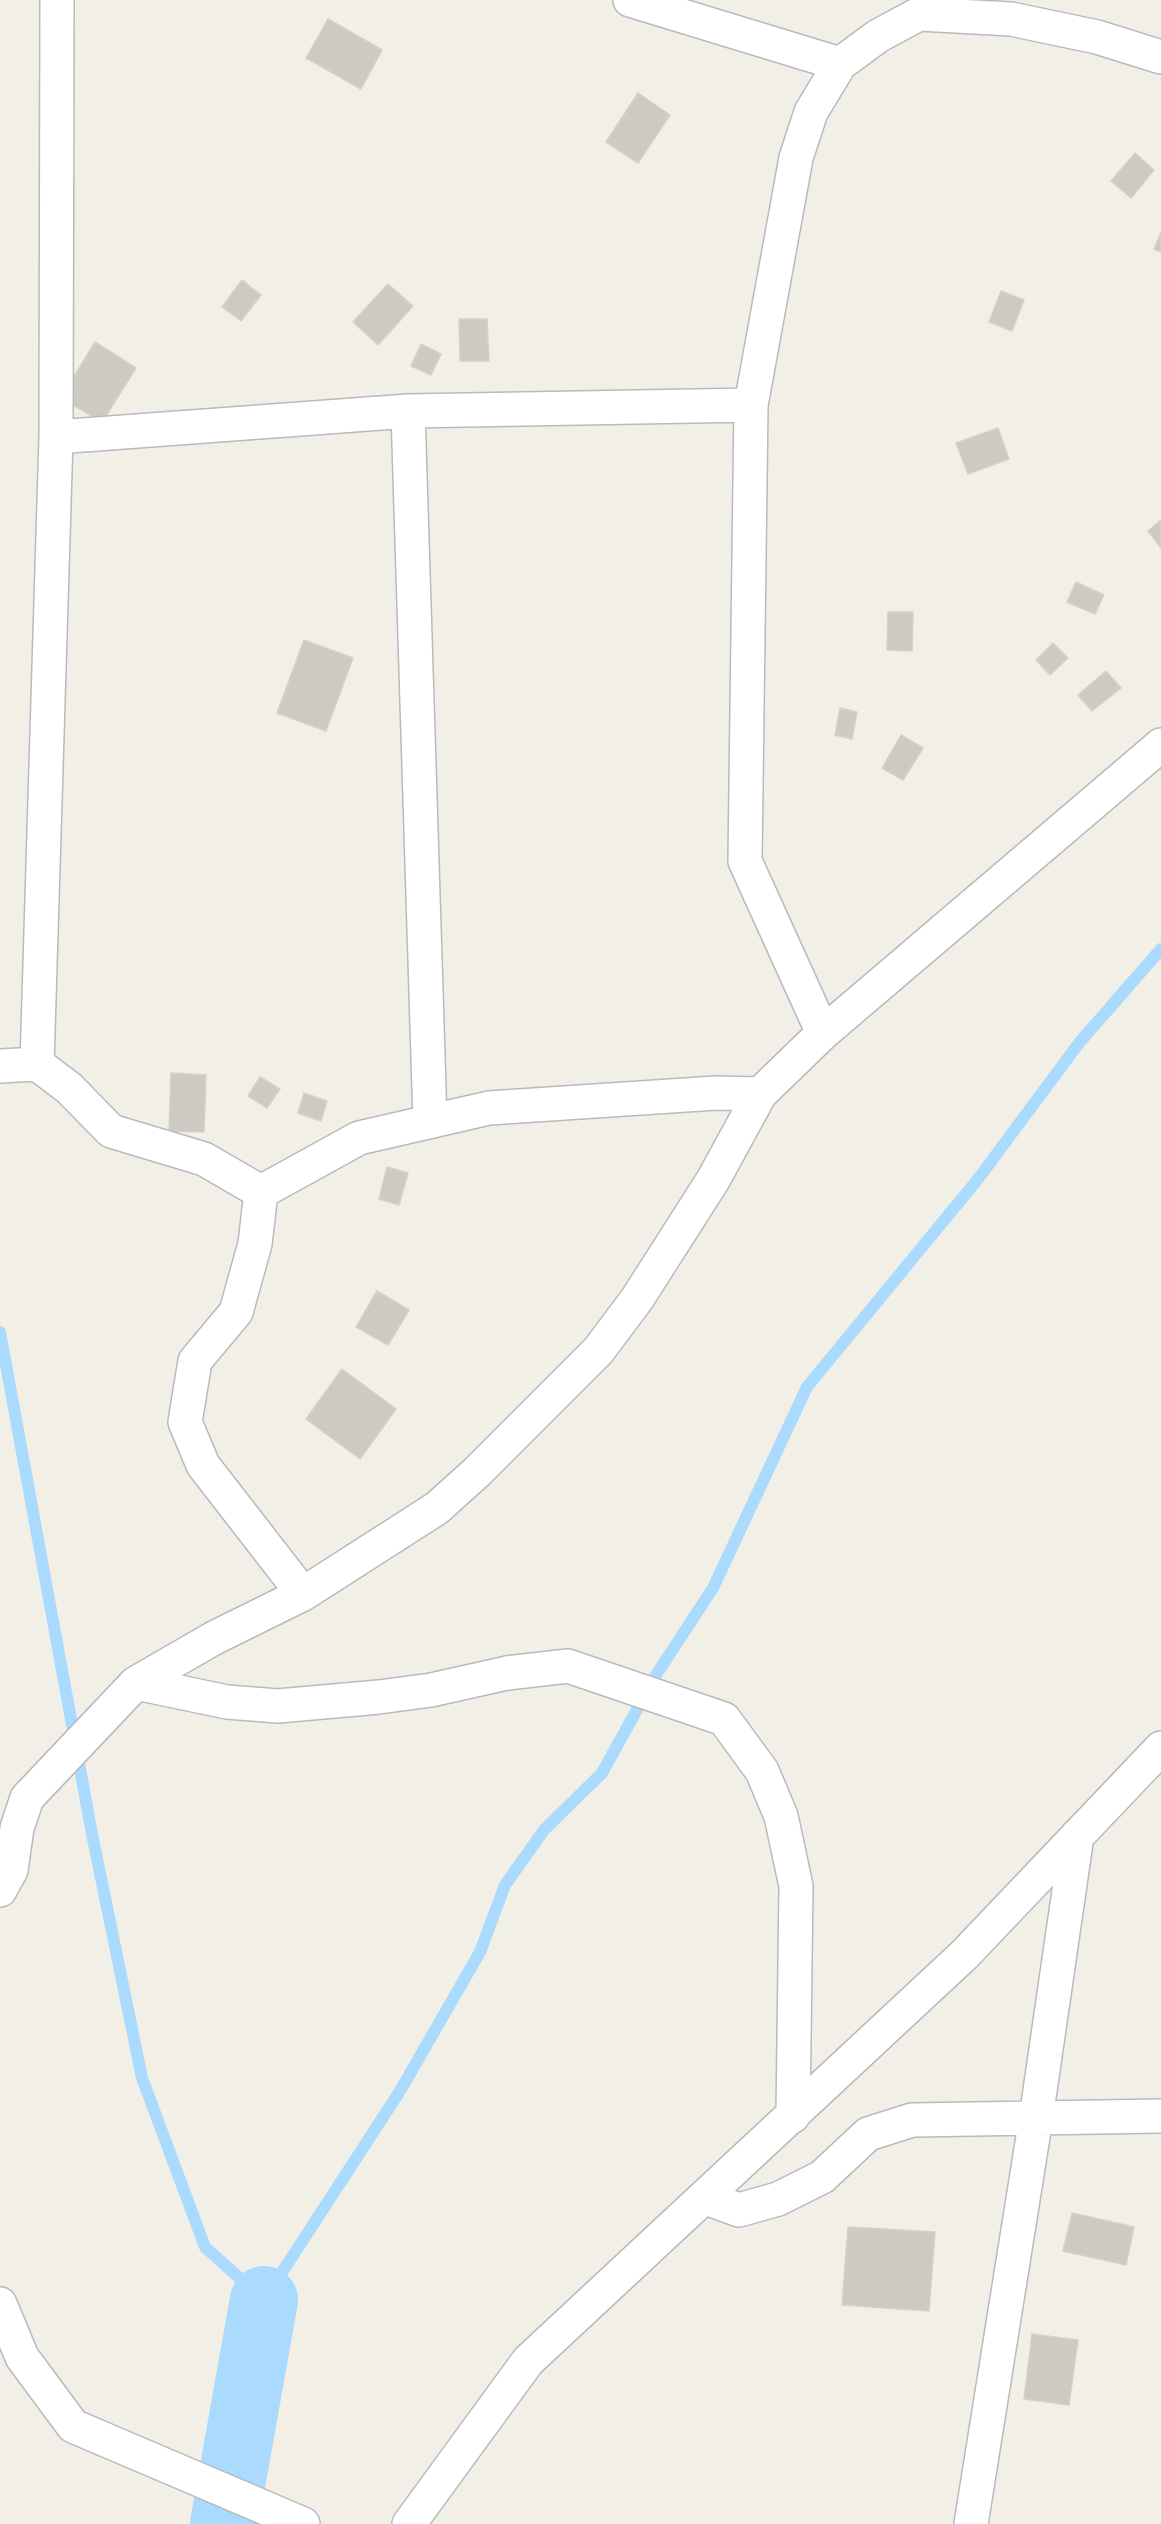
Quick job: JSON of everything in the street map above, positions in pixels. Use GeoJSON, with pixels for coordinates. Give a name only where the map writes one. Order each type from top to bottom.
{"type":"FeatureCollection","features":[{"type":"Feature","properties":{"kind":"street"},"geometry":{"type":"LineString","coordinates":[[37,1064],[56,437],[57,0]]}},
{"type":"Feature","properties":{"kind":"street"},"geometry":{"type":"LineString","coordinates":[[630,0],[840,64]]}},
{"type":"Feature","properties":{"kind":"street"},"geometry":{"type":"LineString","coordinates":[[823,1034],[745,861],[751,405],[796,158],[811,112],[840,64],[878,36],[919,14],[1011,19],[1097,37],[1161,57]]}},
{"type":"Feature","properties":{"kind":"street"},"geometry":{"type":"LineString","coordinates":[[56,437],[408,411],[751,405]]}},
{"type":"Feature","properties":{"kind":"street"},"geometry":{"type":"LineString","coordinates":[[408,411],[430,1121]]}},
{"type":"Feature","properties":{"kind":"street"},"geometry":{"type":"LineString","coordinates":[[0,1890],[11,1870],[17,1828],[27,1798],[136,1683],[214,1638],[303,1594],[437,1509],[598,1351],[637,1299],[713,1180],[760,1094],[823,1034],[1161,745]]}},
{"type":"Feature","properties":{"kind":"street"},"geometry":{"type":"LineString","coordinates":[[0,1066],[37,1064],[69,1088],[111,1131],[204,1159],[261,1191]]}},
{"type":"Feature","properties":{"kind":"street"},"geometry":{"type":"LineString","coordinates":[[261,1191],[359,1138],[489,1108],[716,1093],[760,1094]]}},
{"type":"Feature","properties":{"kind":"street"},"geometry":{"type":"LineString","coordinates":[[261,1191],[255,1244],[236,1312],[195,1361],[185,1422],[203,1465],[303,1594]]}},
{"type":"Feature","properties":{"kind":"street"},"geometry":{"type":"LineString","coordinates":[[136,1683],[227,1702],[278,1706],[379,1697],[507,1673],[568,1666],[724,1719],[766,1780],[782,1816],[796,1886],[793,2116]]}},
{"type":"Feature","properties":{"kind":"street"},"geometry":{"type":"LineString","coordinates":[[409,2524],[528,2361],[706,2198],[964,1955],[1161,1748]]}},
{"type":"Feature","properties":{"kind":"street"},"geometry":{"type":"LineString","coordinates":[[971,2524],[1036,2118],[1077,1836]]}},
{"type":"Feature","properties":{"kind":"street"},"geometry":{"type":"LineString","coordinates":[[706,2198],[739,2210],[778,2199],[822,2177],[868,2134],[912,2120],[1161,2116]]}},
{"type":"Feature","properties":{"kind":"street"},"geometry":{"type":"LineString","coordinates":[[0,2304],[22,2357],[73,2426],[303,2524]]}},
{"type":"Feature","properties":{"kind":"building"},"geometry":{"type":"Polygon","coordinates":[[[328,19],[382,50],[361,89],[306,58],[328,19]]]}},
{"type":"Feature","properties":{"kind":"building"},"geometry":{"type":"Polygon","coordinates":[[[638,93],[670,115],[638,163],[606,142],[638,93]]]}},
{"type":"Feature","properties":{"kind":"building"},"geometry":{"type":"Polygon","coordinates":[[[1135,153],[1154,170],[1131,198],[1111,181],[1135,153]]]}},
{"type":"Feature","properties":{"kind":"building"},"geometry":{"type":"Polygon","coordinates":[[[1161,233],[1161,252],[1154,249],[1161,233]]]}},
{"type":"Feature","properties":{"kind":"building"},"geometry":{"type":"Polygon","coordinates":[[[242,280],[261,295],[241,321],[222,307],[242,280]]]}},
{"type":"Feature","properties":{"kind":"building"},"geometry":{"type":"Polygon","coordinates":[[[388,284],[413,306],[378,345],[353,322],[388,284]]]}},
{"type":"Feature","properties":{"kind":"building"},"geometry":{"type":"Polygon","coordinates":[[[1001,291],[1024,300],[1012,331],[989,322],[1001,291]]]}},
{"type":"Feature","properties":{"kind":"building"},"geometry":{"type":"Polygon","coordinates":[[[459,319],[487,319],[489,361],[460,361],[459,319]]]}},
{"type":"Feature","properties":{"kind":"building"},"geometry":{"type":"Polygon","coordinates":[[[95,342],[136,368],[102,422],[61,398],[95,342]]]}},
{"type":"Feature","properties":{"kind":"building"},"geometry":{"type":"Polygon","coordinates":[[[421,344],[441,354],[431,375],[411,366],[421,344]]]}},
{"type":"Feature","properties":{"kind":"building"},"geometry":{"type":"Polygon","coordinates":[[[998,428],[1009,459],[968,474],[956,443],[998,428]]]}},
{"type":"Feature","properties":{"kind":"building"},"geometry":{"type":"Polygon","coordinates":[[[1161,520],[1161,548],[1148,531],[1161,520]]]}},
{"type":"Feature","properties":{"kind":"building"},"geometry":{"type":"Polygon","coordinates":[[[1076,582],[1104,595],[1095,614],[1067,602],[1076,582]]]}},
{"type":"Feature","properties":{"kind":"building"},"geometry":{"type":"Polygon","coordinates":[[[888,612],[913,612],[912,651],[887,650],[888,612]]]}},
{"type":"Feature","properties":{"kind":"building"},"geometry":{"type":"Polygon","coordinates":[[[304,640],[353,658],[326,731],[277,713],[304,640]]]}},
{"type":"Feature","properties":{"kind":"building"},"geometry":{"type":"Polygon","coordinates":[[[1053,643],[1068,658],[1050,675],[1036,660],[1053,643]]]}},
{"type":"Feature","properties":{"kind":"building"},"geometry":{"type":"Polygon","coordinates":[[[1106,671],[1121,688],[1092,711],[1078,695],[1106,671]]]}},
{"type":"Feature","properties":{"kind":"building"},"geometry":{"type":"Polygon","coordinates":[[[840,708],[857,712],[852,739],[835,735],[840,708]]]}},
{"type":"Feature","properties":{"kind":"building"},"geometry":{"type":"Polygon","coordinates":[[[901,735],[923,748],[903,780],[882,768],[901,735]]]}},
{"type":"Feature","properties":{"kind":"building"},"geometry":{"type":"Polygon","coordinates":[[[171,1073],[206,1075],[204,1132],[169,1131],[171,1073]]]}},
{"type":"Feature","properties":{"kind":"building"},"geometry":{"type":"Polygon","coordinates":[[[260,1077],[280,1089],[267,1108],[248,1096],[260,1077]]]}},
{"type":"Feature","properties":{"kind":"building"},"geometry":{"type":"Polygon","coordinates":[[[304,1093],[327,1101],[321,1121],[298,1113],[304,1093]]]}},
{"type":"Feature","properties":{"kind":"building"},"geometry":{"type":"Polygon","coordinates":[[[387,1167],[408,1173],[399,1205],[379,1199],[387,1167]]]}},
{"type":"Feature","properties":{"kind":"building"},"geometry":{"type":"Polygon","coordinates":[[[377,1291],[409,1310],[388,1345],[356,1327],[377,1291]]]}},
{"type":"Feature","properties":{"kind":"building"},"geometry":{"type":"Polygon","coordinates":[[[342,1369],[396,1409],[360,1459],[306,1419],[342,1369]]]}},
{"type":"Feature","properties":{"kind":"building"},"geometry":{"type":"Polygon","coordinates":[[[1072,2213],[1134,2227],[1126,2265],[1063,2251],[1072,2213]]]}},
{"type":"Feature","properties":{"kind":"building"},"geometry":{"type":"Polygon","coordinates":[[[848,2227],[935,2232],[929,2311],[842,2305],[848,2227]]]}},
{"type":"Feature","properties":{"kind":"building"},"geometry":{"type":"Polygon","coordinates":[[[1032,2334],[1078,2340],[1069,2405],[1024,2399],[1032,2334]]]}},
{"type":"Feature","properties":{"kind":"waterway"},"geometry":{"type":"LineString","coordinates":[[0,1332],[92,1834],[142,2078],[205,2247],[264,2300],[400,2091],[480,1952],[505,1885],[544,1830],[602,1773],[656,1675],[713,1588],[807,1387],[978,1179],[1079,1043],[1161,949]]}},
{"type":"Feature","properties":{"kind":"waterway"},"geometry":{"type":"LineString","coordinates":[[224,2524],[264,2300]]}}]}
